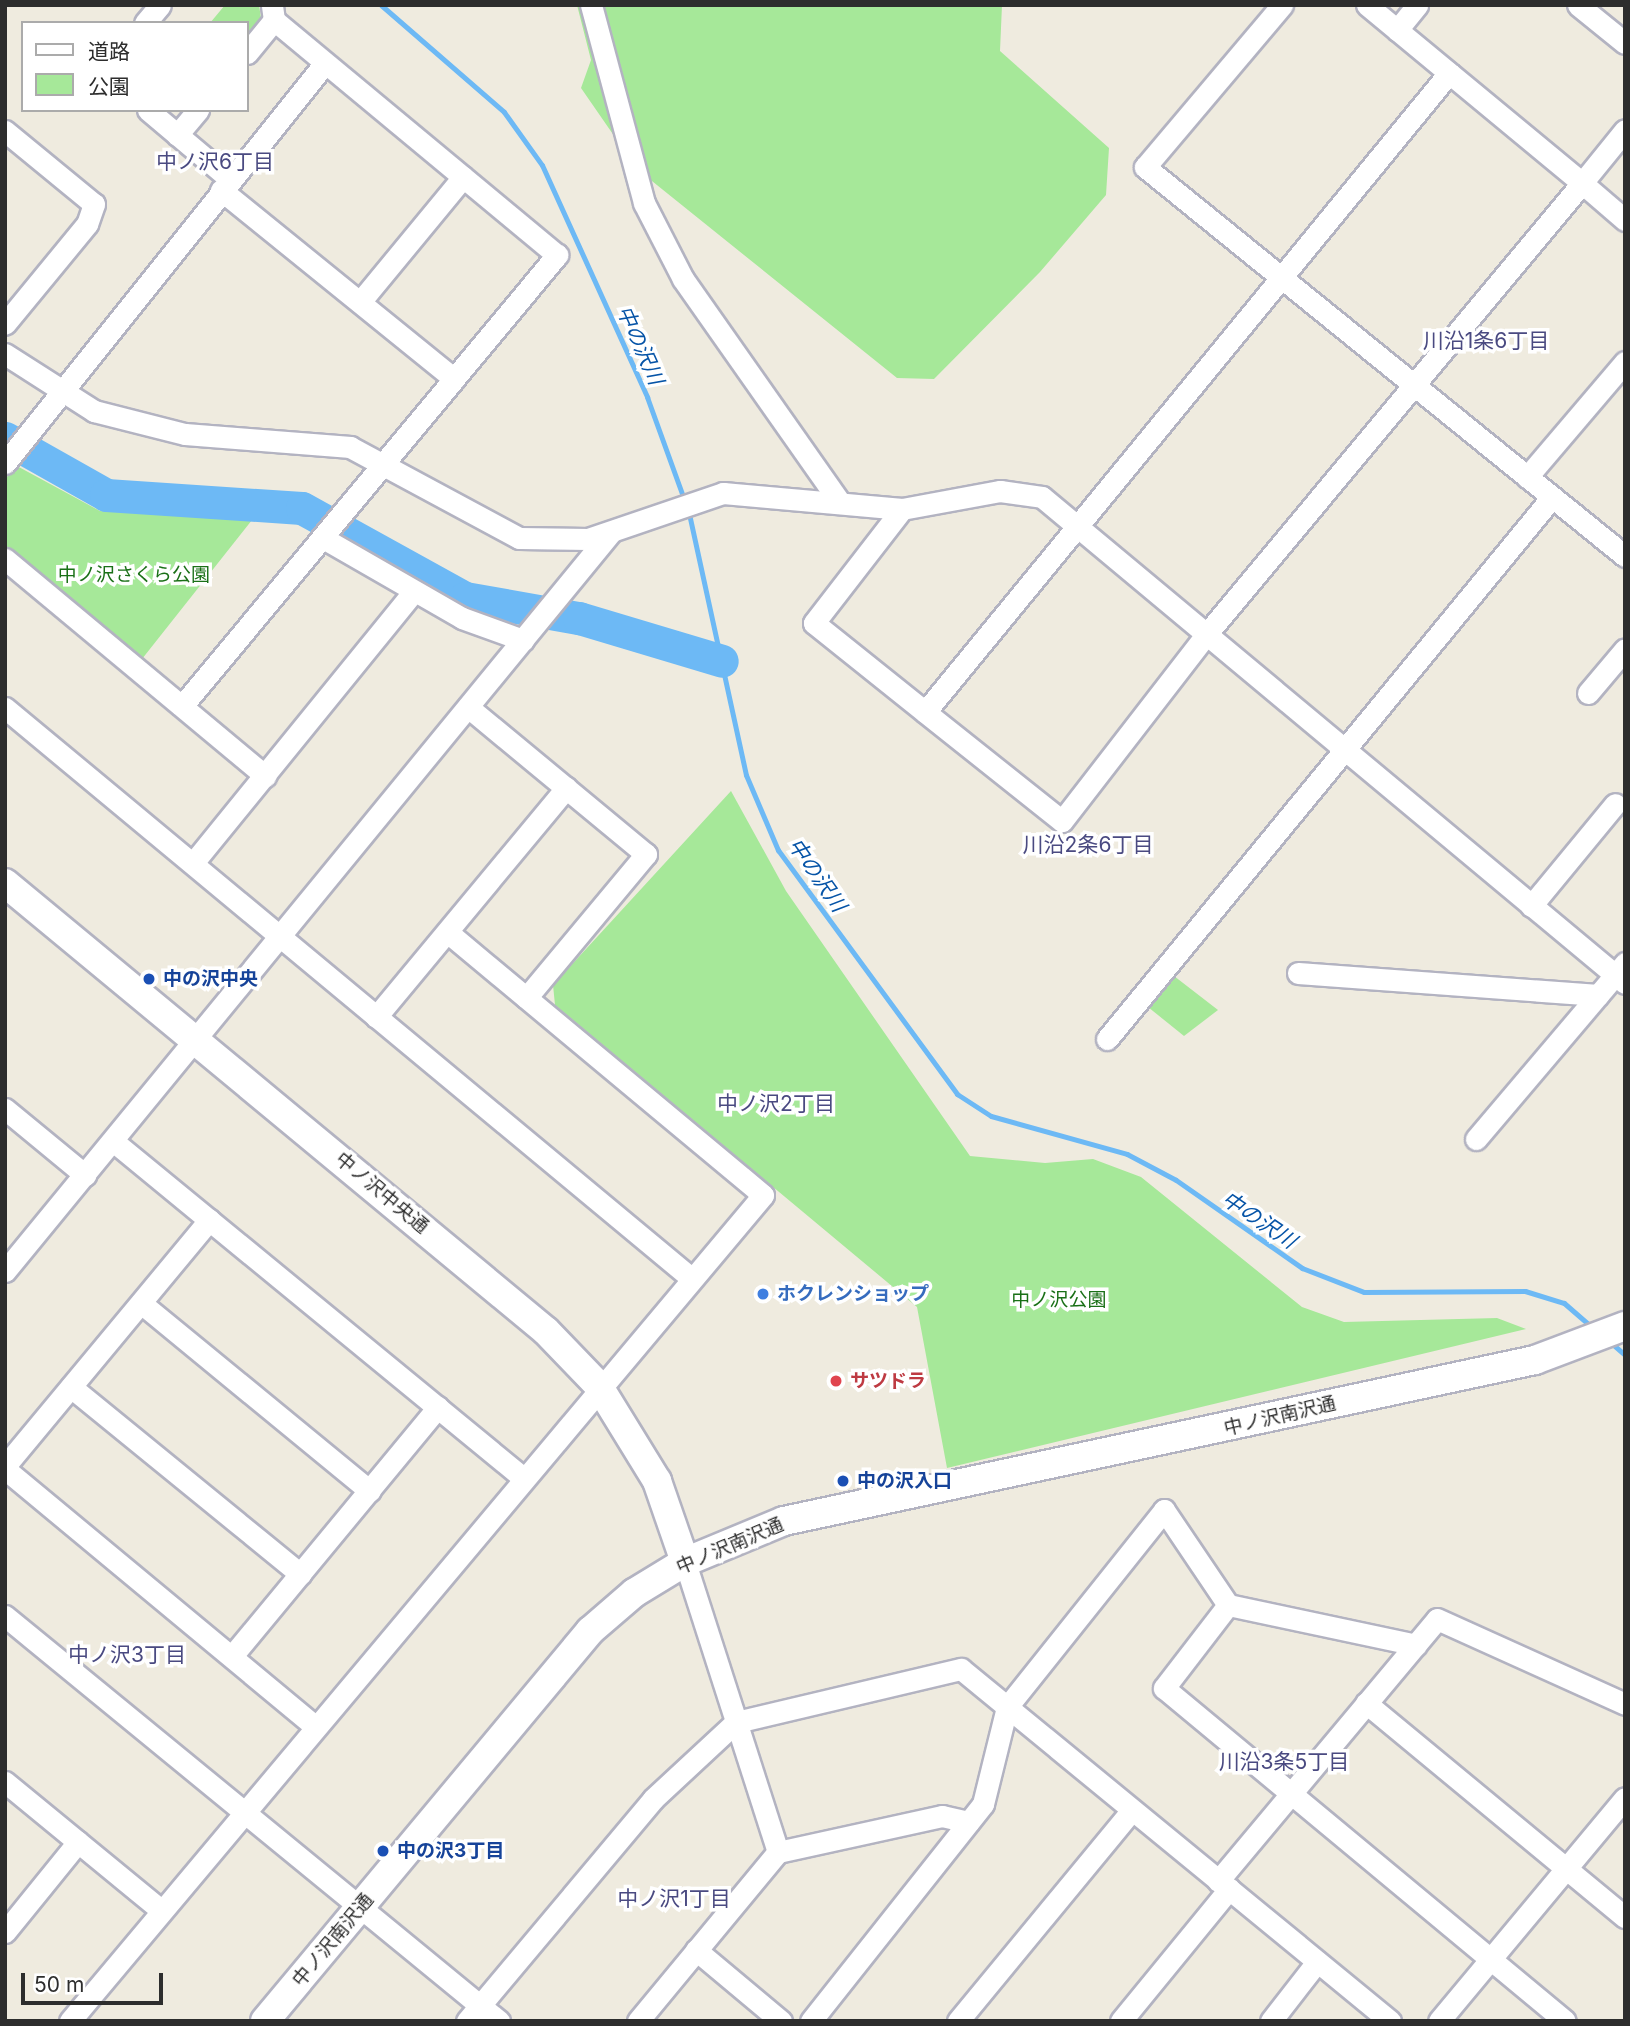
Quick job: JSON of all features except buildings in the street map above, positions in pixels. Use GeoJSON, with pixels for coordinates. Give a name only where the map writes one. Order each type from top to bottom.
{"type":"FeatureCollection","features":[{"type":"Feature","properties":{"kind":"street"},"geometry":{"type":"LineString","coordinates":[[147,21],[160,5]]}},
{"type":"Feature","properties":{"kind":"street"},"geometry":{"type":"LineString","coordinates":[[591,5],[644,203],[690,290],[841,502]]}},
{"type":"Feature","properties":{"kind":"street"},"geometry":{"type":"LineString","coordinates":[[1282,5],[1144,167],[1414,389],[1625,556]]}},
{"type":"Feature","properties":{"kind":"street"},"geometry":{"type":"LineString","coordinates":[[1367,5],[1625,220]]}},
{"type":"Feature","properties":{"kind":"street"},"geometry":{"type":"LineString","coordinates":[[1397,30],[1417,5]]}},
{"type":"Feature","properties":{"kind":"street"},"geometry":{"type":"LineString","coordinates":[[1578,5],[1625,43]]}},
{"type":"Feature","properties":{"kind":"street"},"geometry":{"type":"LineString","coordinates":[[181,706],[557,255],[325,63],[273,13],[248,51]]}},
{"type":"Feature","properties":{"kind":"street"},"geometry":{"type":"LineString","coordinates":[[7,461],[325,63]]}},
{"type":"Feature","properties":{"kind":"street"},"geometry":{"type":"LineString","coordinates":[[925,712],[1449,73]]}},
{"type":"Feature","properties":{"kind":"street"},"geometry":{"type":"LineString","coordinates":[[150,112],[226,185],[360,302],[454,379]]}},
{"type":"Feature","properties":{"kind":"street"},"geometry":{"type":"LineString","coordinates":[[177,135],[196,112]]}},
{"type":"Feature","properties":{"kind":"street"},"geometry":{"type":"LineString","coordinates":[[902,509],[814,623],[1062,821],[1205,636],[1414,389],[1625,130]]}},
{"type":"Feature","properties":{"kind":"street"},"geometry":{"type":"LineString","coordinates":[[5,324],[88,224],[94,204],[9,141]]}},
{"type":"Feature","properties":{"kind":"street"},"geometry":{"type":"LineString","coordinates":[[360,302],[463,177]]}},
{"type":"Feature","properties":{"kind":"street"},"geometry":{"type":"LineString","coordinates":[[5,354],[94,411],[185,434],[350,446],[519,538],[588,539],[678,503],[723,493],[902,509],[1000,491],[1042,497],[1531,906],[1621,974],[1598,995],[1476,1139]]}},
{"type":"Feature","properties":{"kind":"street"},"geometry":{"type":"LineString","coordinates":[[1527,477],[1625,362]]}},
{"type":"Feature","properties":{"kind":"street"},"geometry":{"type":"LineString","coordinates":[[1107,1039],[1552,497]]}},
{"type":"Feature","properties":{"kind":"street"},"geometry":{"type":"LineString","coordinates":[[331,529],[414,591],[527,634]]}},
{"type":"Feature","properties":{"kind":"street"},"geometry":{"type":"LineString","coordinates":[[5,1271],[611,532]]}},
{"type":"Feature","properties":{"kind":"street"},"geometry":{"type":"LineString","coordinates":[[5,559],[265,776]]}},
{"type":"Feature","properties":{"kind":"street"},"geometry":{"type":"LineString","coordinates":[[193,863],[414,591]]}},
{"type":"Feature","properties":{"kind":"street"},"geometry":{"type":"LineString","coordinates":[[1588,693],[1625,649]]}},
{"type":"Feature","properties":{"kind":"street"},"geometry":{"type":"LineString","coordinates":[[468,707],[646,855],[526,998]]}},
{"type":"Feature","properties":{"kind":"street"},"geometry":{"type":"LineString","coordinates":[[5,708],[691,1278]]}},
{"type":"Feature","properties":{"kind":"street"},"geometry":{"type":"LineString","coordinates":[[376,1017],[566,788]]}},
{"type":"Feature","properties":{"kind":"street"},"geometry":{"type":"LineString","coordinates":[[1531,906],[1615,804]]}},
{"type":"Feature","properties":{"kind":"street","name":"中ノ沢中央通"},"geometry":{"type":"LineString","coordinates":[[5,883],[197,1038],[546,1331],[598,1385],[657,1481],[685,1562]]}},
{"type":"Feature","properties":{"kind":"street"},"geometry":{"type":"LineString","coordinates":[[70,2021],[521,1476],[762,1195],[447,932]]}},
{"type":"Feature","properties":{"kind":"street"},"geometry":{"type":"LineString","coordinates":[[1298,973],[1598,995]]}},
{"type":"Feature","properties":{"kind":"street"},"geometry":{"type":"LineString","coordinates":[[5,1109],[85,1175]]}},
{"type":"Feature","properties":{"kind":"street"},"geometry":{"type":"LineString","coordinates":[[113,1141],[521,1476]]}},
{"type":"Feature","properties":{"kind":"street"},"geometry":{"type":"LineString","coordinates":[[209,1220],[5,1467],[315,1726]]}},
{"type":"Feature","properties":{"kind":"street"},"geometry":{"type":"LineString","coordinates":[[141,1303],[370,1492]]}},
{"type":"Feature","properties":{"kind":"street","name":"中ノ沢南沢通"},"geometry":{"type":"LineString","coordinates":[[265,2021],[590,1631],[634,1593],[685,1562],[783,1521],[1535,1360],[1625,1326]]}},
{"type":"Feature","properties":{"kind":"street"},"geometry":{"type":"LineString","coordinates":[[71,1387],[300,1574]]}},
{"type":"Feature","properties":{"kind":"street"},"geometry":{"type":"LineString","coordinates":[[232,1656],[438,1408]]}},
{"type":"Feature","properties":{"kind":"street"},"geometry":{"type":"LineString","coordinates":[[811,2021],[983,1804],[1006,1707],[1164,1510],[1228,1605],[1416,1645]]}},
{"type":"Feature","properties":{"kind":"street"},"geometry":{"type":"LineString","coordinates":[[685,1562],[778,1852]]}},
{"type":"Feature","properties":{"kind":"street"},"geometry":{"type":"LineString","coordinates":[[1228,1605],[1164,1688],[1565,2021]]}},
{"type":"Feature","properties":{"kind":"street"},"geometry":{"type":"LineString","coordinates":[[5,1616],[358,1910],[474,2013],[499,2021]]}},
{"type":"Feature","properties":{"kind":"street"},"geometry":{"type":"LineString","coordinates":[[1121,2021],[1292,1794],[1437,1619],[1625,1704]]}},
{"type":"Feature","properties":{"kind":"street"},"geometry":{"type":"LineString","coordinates":[[474,2013],[653,1799],[736,1722],[961,1669],[1390,2021]]}},
{"type":"Feature","properties":{"kind":"street"},"geometry":{"type":"LineString","coordinates":[[1366,1703],[1625,1917]]}},
{"type":"Feature","properties":{"kind":"street"},"geometry":{"type":"LineString","coordinates":[[5,1782],[162,1910]]}},
{"type":"Feature","properties":{"kind":"street"},"geometry":{"type":"LineString","coordinates":[[1439,2021],[1625,1798]]}},
{"type":"Feature","properties":{"kind":"street"},"geometry":{"type":"LineString","coordinates":[[958,2021],[1132,1810]]}},
{"type":"Feature","properties":{"kind":"street"},"geometry":{"type":"LineString","coordinates":[[638,2021],[778,1852],[942,1816],[968,1822]]}},
{"type":"Feature","properties":{"kind":"street"},"geometry":{"type":"LineString","coordinates":[[5,1932],[78,1842]]}},
{"type":"Feature","properties":{"kind":"street"},"geometry":{"type":"LineString","coordinates":[[696,1951],[781,2021]]}},
{"type":"Feature","properties":{"kind":"street"},"geometry":{"type":"LineString","coordinates":[[1271,2021],[1317,1962]]}},
{"type":"Feature","properties":{"kind":"green space"},"geometry":{"type":"Polygon","coordinates":[[[225,5],[259,5],[261,18],[248,33],[248,21],[212,21],[225,5]]]}},
{"type":"Feature","properties":{"kind":"green space"},"geometry":{"type":"Polygon","coordinates":[[[577,5],[1002,5],[1000,51],[1109,148],[1106,195],[1040,272],[934,379],[897,378],[637,169],[581,88],[591,60],[577,5]]]}},
{"type":"Feature","properties":{"kind":"green space","name":"中ノ沢さくら公園"},"geometry":{"type":"Polygon","coordinates":[[[17,466],[100,511],[252,520],[142,659],[5,545],[5,479],[17,466]]]}},
{"type":"Feature","properties":{"kind":"green space","name":"中ノ沢公園"},"geometry":{"type":"Polygon","coordinates":[[[731,791],[786,891],[970,1156],[1045,1163],[1093,1159],[1141,1177],[1302,1307],[1344,1322],[1497,1318],[1526,1329],[947,1468],[917,1307],[555,1005],[553,985],[731,791]]]}},
{"type":"Feature","properties":{"kind":"green space"},"geometry":{"type":"Polygon","coordinates":[[[1174,976],[1218,1010],[1184,1036],[1148,1007],[1174,976]]]}},
{"type":"Feature","properties":{"kind":"waterway","name":"中の沢川"},"geometry":{"type":"LineString","coordinates":[[381,5],[504,112],[542,165],[647,397],[684,499]]}},
{"type":"Feature","properties":{"kind":"waterway"},"geometry":{"type":"LineString","coordinates":[[5,438],[106,495],[302,508],[465,598],[579,618],[722,661]]}},
{"type":"Feature","properties":{"kind":"waterway","name":"中の沢川"},"geometry":{"type":"LineString","coordinates":[[688,509],[746,775],[778,850],[957,1094],[991,1116],[1127,1154],[1176,1180],[1302,1268],[1364,1292],[1525,1291],[1564,1303],[1593,1328]]}},
{"type":"Feature","properties":{"kind":"waterway","name":"中の沢川"},"geometry":{"type":"LineString","coordinates":[[1609,1341],[1625,1355]]}},
{"type":"Feature","properties":{"kind":"place","name":"中の沢中央"},"geometry":{"type":"Point","coordinates":[149,979]}},
{"type":"Feature","properties":{"kind":"place","name":"ホクレンショップ"},"geometry":{"type":"Point","coordinates":[763,1294]}},
{"type":"Feature","properties":{"kind":"place","name":"サツドラ"},"geometry":{"type":"Point","coordinates":[836,1381]}},
{"type":"Feature","properties":{"kind":"place","name":"中の沢入口"},"geometry":{"type":"Point","coordinates":[843,1481]}},
{"type":"Feature","properties":{"kind":"place","name":"中の沢3丁目"},"geometry":{"type":"Point","coordinates":[383,1851]}},
{"type":"Feature","properties":{"kind":"district","name":"中ノ沢6丁目"},"geometry":{"type":"Point","coordinates":[215,162]}},
{"type":"Feature","properties":{"kind":"district","name":"川沿1条6丁目"},"geometry":{"type":"Point","coordinates":[1486,341]}},
{"type":"Feature","properties":{"kind":"district","name":"川沿2条6丁目"},"geometry":{"type":"Point","coordinates":[1088,845]}},
{"type":"Feature","properties":{"kind":"district","name":"中ノ沢2丁目"},"geometry":{"type":"Point","coordinates":[776,1104]}},
{"type":"Feature","properties":{"kind":"district","name":"中ノ沢3丁目"},"geometry":{"type":"Point","coordinates":[127,1655]}},
{"type":"Feature","properties":{"kind":"district","name":"川沿3条5丁目"},"geometry":{"type":"Point","coordinates":[1284,1762]}},
{"type":"Feature","properties":{"kind":"district","name":"中ノ沢1丁目"},"geometry":{"type":"Point","coordinates":[674,1899]}}]}
